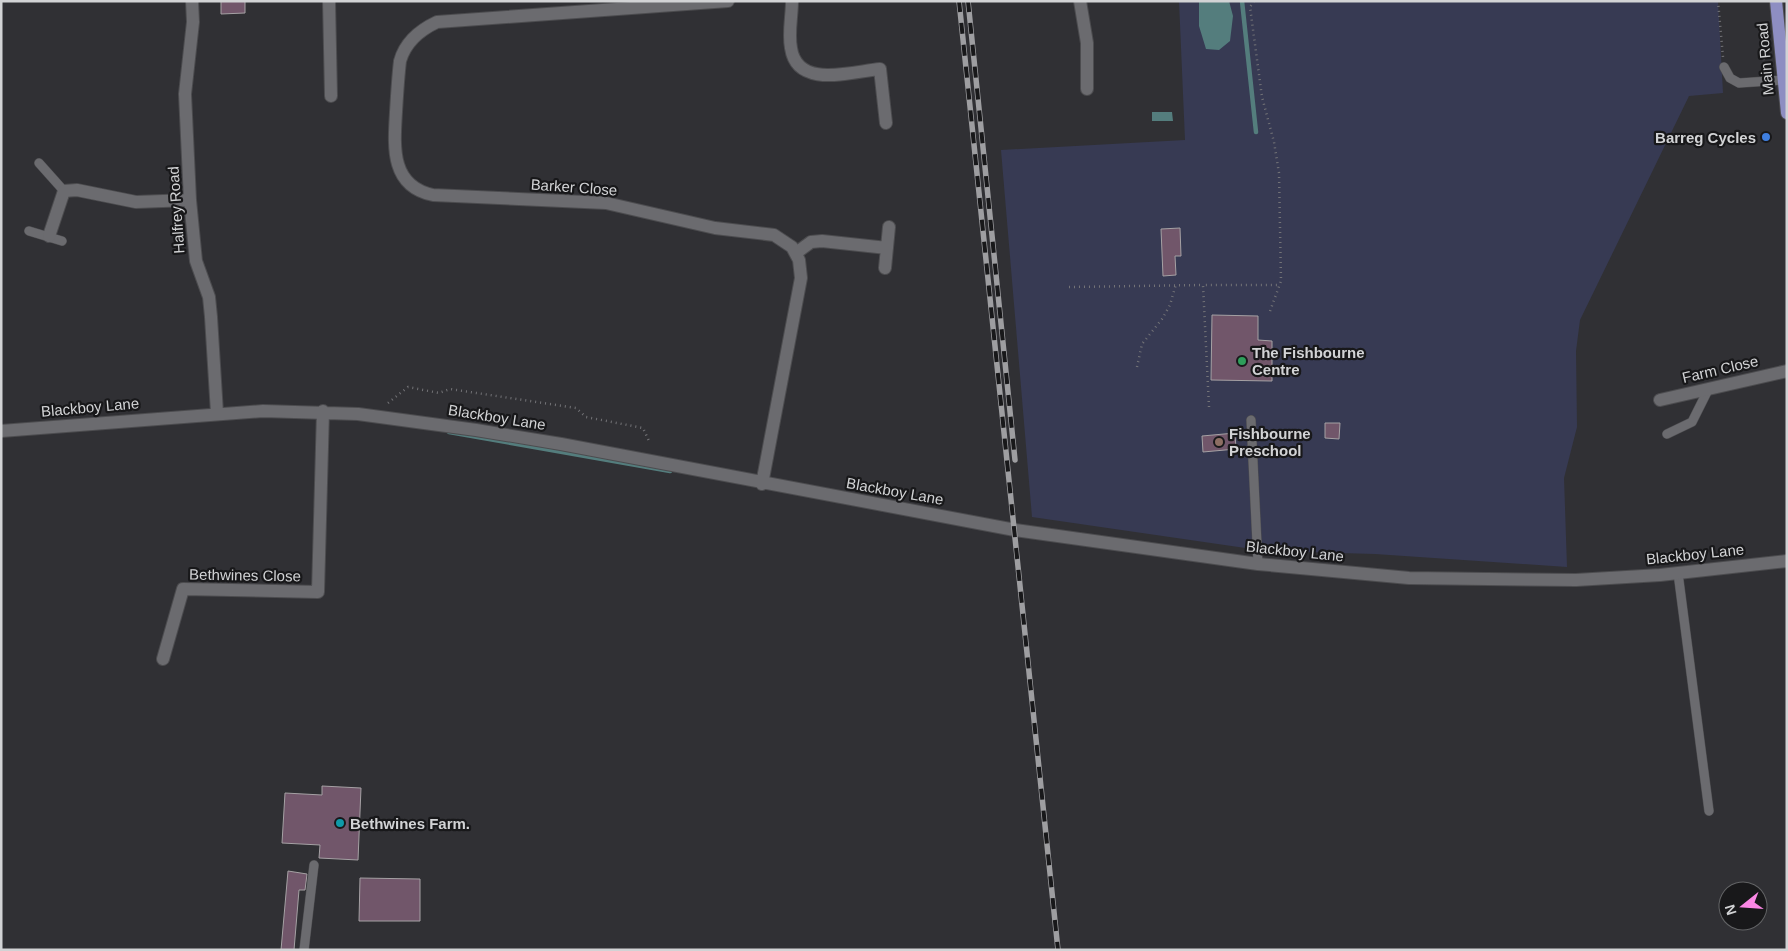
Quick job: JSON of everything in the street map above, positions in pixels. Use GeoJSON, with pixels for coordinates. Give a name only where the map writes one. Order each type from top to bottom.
{"type":"FeatureCollection","features":[{"type":"Feature","properties":{"kind":"main road","name":"Main Road"},"geometry":{"type":"LineString","coordinates":[[1776,1],[1787,113]]}},
{"type":"Feature","properties":{"kind":"street","name":"Halfrey Road"},"geometry":{"type":"LineString","coordinates":[[192,1],[193,22],[185,94],[190,200],[196,261],[209,297],[212,318],[217,414]]}},
{"type":"Feature","properties":{"kind":"street"},"geometry":{"type":"LineString","coordinates":[[329,1],[331,96]]}},
{"type":"Feature","properties":{"kind":"street","name":"Barker Close"},"geometry":{"type":"LineString","coordinates":[[728,1],[436,22],[424,28],[403,52],[400,61],[395,157],[405,179],[425,193],[433,195],[606,203],[714,228],[774,235],[786,241],[796,253]]}},
{"type":"Feature","properties":{"kind":"street"},"geometry":{"type":"LineString","coordinates":[[792,1],[790,46],[793,59],[802,71],[813,75],[880,69],[886,123]]}},
{"type":"Feature","properties":{"kind":"street"},"geometry":{"type":"LineString","coordinates":[[1080,1],[1087,43],[1087,89]]}},
{"type":"Feature","properties":{"kind":"street"},"geometry":{"type":"LineString","coordinates":[[49,236],[64,191],[77,190],[136,202],[190,200]]}},
{"type":"Feature","properties":{"kind":"street"},"geometry":{"type":"LineString","coordinates":[[885,268],[889,227]]}},
{"type":"Feature","properties":{"kind":"street"},"geometry":{"type":"LineString","coordinates":[[762,484],[801,278],[801,267],[796,253],[812,242],[822,240],[887,248]]}},
{"type":"Feature","properties":{"kind":"street","name":"Farm Close"},"geometry":{"type":"LineString","coordinates":[[1660,400],[1787,370]]}},
{"type":"Feature","properties":{"kind":"street","name":"Blackboy Lane"},"geometry":{"type":"LineString","coordinates":[[1,431],[217,414],[323,411],[476,430],[1015,530],[1258,564],[1409,578],[1576,580],[1678,573],[1787,561]]}},
{"type":"Feature","properties":{"kind":"street","name":"Bethwines Close"},"geometry":{"type":"LineString","coordinates":[[163,659],[182,589],[318,592],[323,411]]}},
{"type":"Feature","properties":{"kind":"lane"},"geometry":{"type":"LineString","coordinates":[[1724,67],[1730,78],[1739,83],[1783,80]]}},
{"type":"Feature","properties":{"kind":"lane"},"geometry":{"type":"LineString","coordinates":[[39,163],[64,191]]}},
{"type":"Feature","properties":{"kind":"lane"},"geometry":{"type":"LineString","coordinates":[[29,231],[62,241]]}},
{"type":"Feature","properties":{"kind":"lane"},"geometry":{"type":"LineString","coordinates":[[1666,434],[1692,422],[1709,388]]}},
{"type":"Feature","properties":{"kind":"lane"},"geometry":{"type":"LineString","coordinates":[[1251,420],[1258,564]]}},
{"type":"Feature","properties":{"kind":"lane"},"geometry":{"type":"LineString","coordinates":[[1678,573],[1709,811]]}},
{"type":"Feature","properties":{"kind":"lane"},"geometry":{"type":"LineString","coordinates":[[304,950],[314,865]]}},
{"type":"Feature","properties":{"kind":"path"},"geometry":{"type":"LineString","coordinates":[[1249,1],[1262,97],[1274,142],[1279,172],[1280,285],[1269,314]]}},
{"type":"Feature","properties":{"kind":"path"},"geometry":{"type":"LineString","coordinates":[[1250,7],[1254,1]]}},
{"type":"Feature","properties":{"kind":"path"},"geometry":{"type":"LineString","coordinates":[[1718,1],[1724,67]]}},
{"type":"Feature","properties":{"kind":"path"},"geometry":{"type":"LineString","coordinates":[[1760,24],[1766,82]]}},
{"type":"Feature","properties":{"kind":"path"},"geometry":{"type":"LineString","coordinates":[[1069,287],[1176,284],[1280,285]]}},
{"type":"Feature","properties":{"kind":"path"},"geometry":{"type":"LineString","coordinates":[[1137,366],[1142,344],[1162,319],[1170,305],[1176,284]]}},
{"type":"Feature","properties":{"kind":"path"},"geometry":{"type":"LineString","coordinates":[[1203,285],[1210,407]]}},
{"type":"Feature","properties":{"kind":"path"},"geometry":{"type":"LineString","coordinates":[[380,402],[388,403],[408,387],[439,393],[450,389],[476,392],[576,408],[586,417],[643,428],[649,441]]}},
{"type":"Feature","properties":{"kind":"shaded area"},"geometry":{"type":"Polygon","coordinates":[[[1179,1],[1718,1],[1723,93],[1689,96],[1580,320],[1576,351],[1577,427],[1564,478],[1567,567],[1375,554],[1266,551],[1032,517],[1001,150],[1185,140],[1179,1]]]}},
{"type":"Feature","properties":{"kind":"shaded area"},"geometry":{"type":"Polygon","coordinates":[[[1199,1],[1229,1],[1233,16],[1230,41],[1219,50],[1206,49],[1199,26],[1199,1]]]}},
{"type":"Feature","properties":{"kind":"shaded area"},"geometry":{"type":"Polygon","coordinates":[[[1152,112],[1172,112],[1173,121],[1152,121],[1152,112]]]}},
{"type":"Feature","properties":{"kind":"building"},"geometry":{"type":"Polygon","coordinates":[[[221,1],[245,1],[245,13],[221,14],[221,1]]]}},
{"type":"Feature","properties":{"kind":"building"},"geometry":{"type":"Polygon","coordinates":[[[1180,228],[1181,256],[1175,256],[1176,275],[1163,276],[1161,229],[1180,228]]]}},
{"type":"Feature","properties":{"kind":"building","name":"The Fishbourne Centre"},"geometry":{"type":"Polygon","coordinates":[[[1212,315],[1258,316],[1258,340],[1272,341],[1272,381],[1211,380],[1212,315]]]}},
{"type":"Feature","properties":{"kind":"building"},"geometry":{"type":"Polygon","coordinates":[[[1325,423],[1340,423],[1339,439],[1325,438],[1325,423]]]}},
{"type":"Feature","properties":{"kind":"building","name":"Fishbourne Preschool"},"geometry":{"type":"Polygon","coordinates":[[[1235,433],[1236,449],[1203,452],[1202,436],[1235,433]]]}},
{"type":"Feature","properties":{"kind":"building","name":"Bethwines Farm."},"geometry":{"type":"Polygon","coordinates":[[[322,786],[361,788],[358,860],[319,858],[320,845],[282,843],[285,793],[322,795],[322,786]]]}},
{"type":"Feature","properties":{"kind":"building"},"geometry":{"type":"Polygon","coordinates":[[[288,871],[307,874],[305,890],[299,890],[294,950],[281,950],[288,871]]]}},
{"type":"Feature","properties":{"kind":"building"},"geometry":{"type":"Polygon","coordinates":[[[360,878],[420,879],[420,921],[359,921],[360,878]]]}},
{"type":"Feature","properties":{"kind":"waterway"},"geometry":{"type":"LineString","coordinates":[[1242,1],[1256,132]]}},
{"type":"Feature","properties":{"kind":"waterway"},"geometry":{"type":"LineString","coordinates":[[449,432],[670,471]]}},
{"type":"Feature","properties":{"kind":"railway"},"geometry":{"type":"LineString","coordinates":[[959,1],[1058,950]]}},
{"type":"Feature","properties":{"kind":"railway"},"geometry":{"type":"LineString","coordinates":[[968,1],[1015,460]]}},
{"type":"Feature","properties":{"kind":"place","name":"Barreg Cycles"},"geometry":{"type":"Point","coordinates":[1766,137]}},
{"type":"Feature","properties":{"kind":"place","name":"The Fishbourne Centre"},"geometry":{"type":"Point","coordinates":[1242,361]}},
{"type":"Feature","properties":{"kind":"place","name":"Fishbourne Preschool"},"geometry":{"type":"Point","coordinates":[1219,442]}},
{"type":"Feature","properties":{"kind":"place","name":"Bethwines Farm."},"geometry":{"type":"Point","coordinates":[340,823]}}]}
